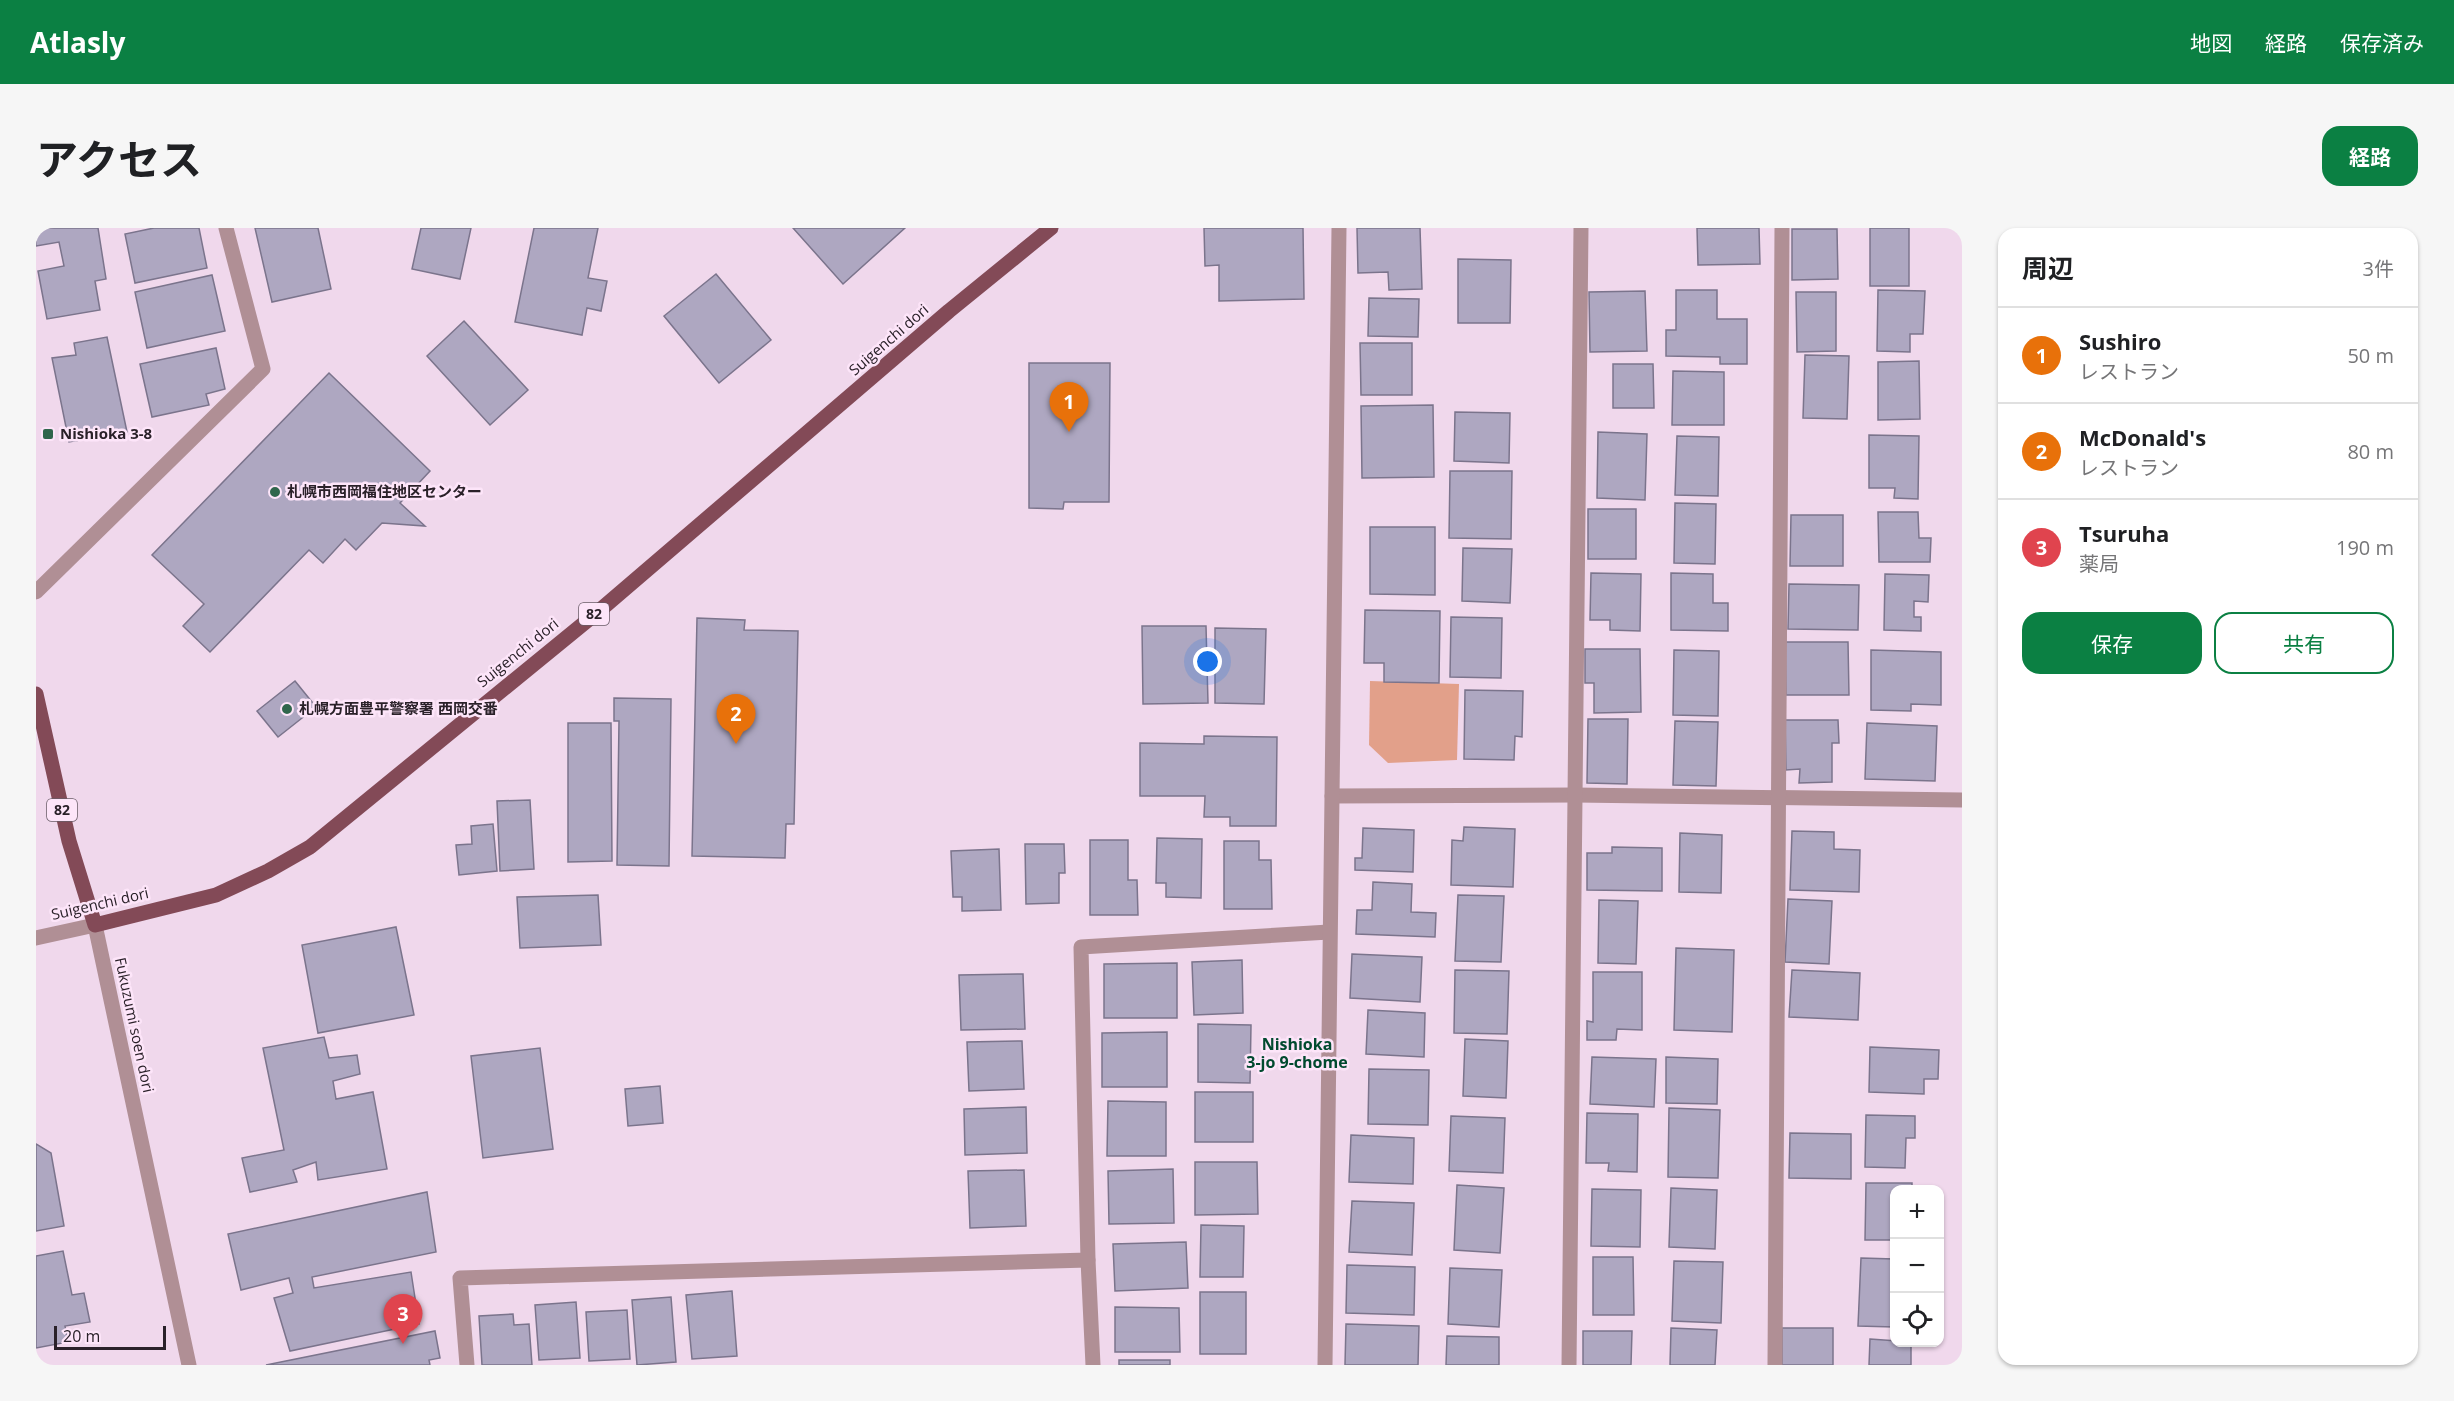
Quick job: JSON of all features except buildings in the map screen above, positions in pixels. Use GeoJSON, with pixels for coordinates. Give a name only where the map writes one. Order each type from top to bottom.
{"type":"FeatureCollection","features":[{"type":"Feature","properties":{"kind":"main road","name":"Suigenchi dori"},"geometry":{"type":"LineString","coordinates":[[95,925],[216,895],[310,847],[599,610],[1051,228]]}},
{"type":"Feature","properties":{"kind":"main road","name":"Fukuzumi soen dori"},"geometry":{"type":"LineString","coordinates":[[36,694],[69,841],[95,925]]}},
{"type":"Feature","properties":{"kind":"street"},"geometry":{"type":"LineString","coordinates":[[36,592],[263,369],[226,228]]}},
{"type":"Feature","properties":{"kind":"street"},"geometry":{"type":"LineString","coordinates":[[1325,1365],[1339,228]]}},
{"type":"Feature","properties":{"kind":"street"},"geometry":{"type":"LineString","coordinates":[[1569,1365],[1581,228]]}},
{"type":"Feature","properties":{"kind":"street"},"geometry":{"type":"LineString","coordinates":[[1775,1365],[1782,228]]}},
{"type":"Feature","properties":{"kind":"street"},"geometry":{"type":"LineString","coordinates":[[1332,796],[1575,795],[1962,800]]}},
{"type":"Feature","properties":{"kind":"street","name":"Suigenchi dori"},"geometry":{"type":"LineString","coordinates":[[36,938],[95,925]]}},
{"type":"Feature","properties":{"kind":"street","name":"Fukuzumi soen dori"},"geometry":{"type":"LineString","coordinates":[[95,925],[189,1365]]}},
{"type":"Feature","properties":{"kind":"street"},"geometry":{"type":"LineString","coordinates":[[1093,1365],[1088,1260],[1081,947],[1329,932]]}},
{"type":"Feature","properties":{"kind":"street"},"geometry":{"type":"LineString","coordinates":[[467,1365],[460,1278],[1088,1260]]}},
{"type":"Feature","properties":{"kind":"shaded area"},"geometry":{"type":"Polygon","coordinates":[[[1370,681],[1459,684],[1457,760],[1388,763],[1369,745],[1370,681]]]}},
{"type":"Feature","properties":{"kind":"place","name":"Sushiro"},"geometry":{"type":"Point","coordinates":[1069,432]}},
{"type":"Feature","properties":{"kind":"place","name":"Nishioka 3-8"},"geometry":{"type":"Point","coordinates":[48,434]}},
{"type":"Feature","properties":{"kind":"place","name":"札幌市西岡福住地区センター"},"geometry":{"type":"Point","coordinates":[275,492]}},
{"type":"Feature","properties":{"kind":"place","name":"札幌方面豊平警察署 西岡交番"},"geometry":{"type":"Point","coordinates":[287,709]}},
{"type":"Feature","properties":{"kind":"place","name":"McDonald's"},"geometry":{"type":"Point","coordinates":[736,744]}},
{"type":"Feature","properties":{"kind":"place","name":"Tsuruha"},"geometry":{"type":"Point","coordinates":[403,1344]}},
{"type":"Feature","properties":{"kind":"district","name":"Nishioka 3-jo 9-chome"},"geometry":{"type":"Point","coordinates":[1297,1053]}}]}
